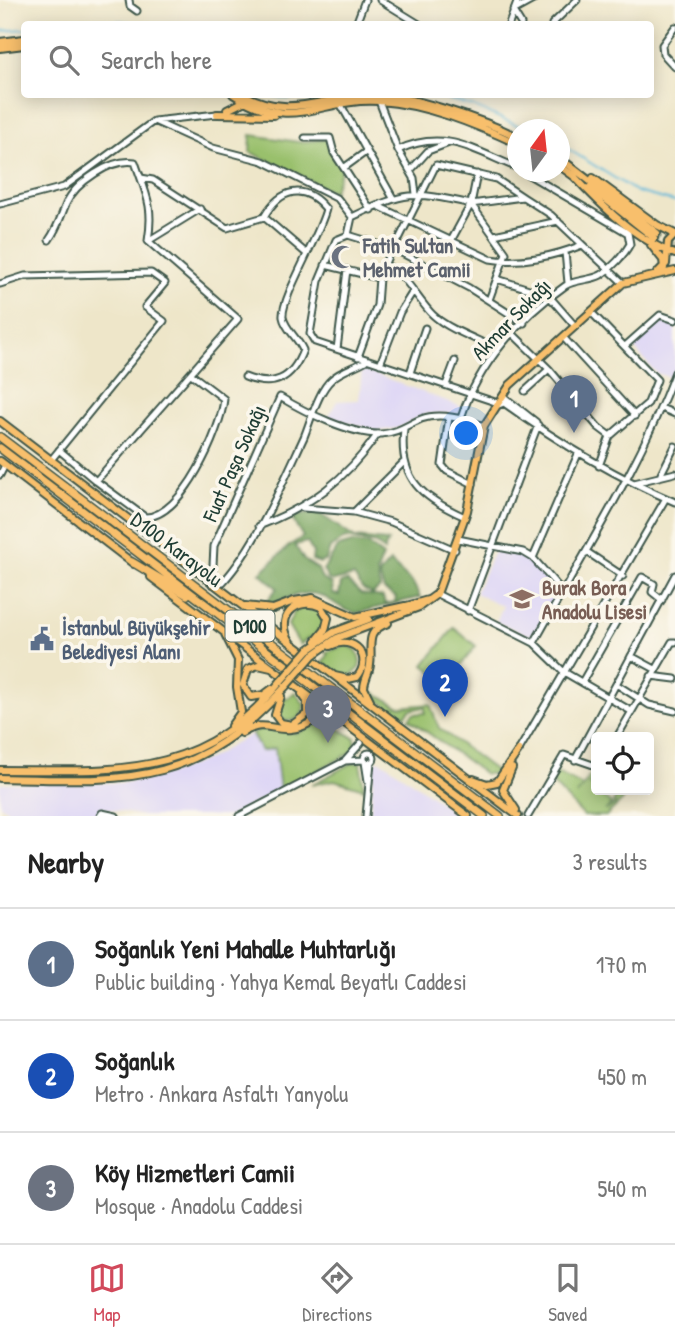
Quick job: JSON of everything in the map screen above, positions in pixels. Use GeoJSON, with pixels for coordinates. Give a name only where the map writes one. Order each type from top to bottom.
{"type":"FeatureCollection","features":[{"type":"Feature","properties":{"kind":"highway","name":"D100 Karayolu"},"geometry":{"type":"LineString","coordinates":[[0,437],[500,816]]}},
{"type":"Feature","properties":{"kind":"highway","name":"D100 Karayolu"},"geometry":{"type":"LineString","coordinates":[[0,448],[484,816]]}},
{"type":"Feature","properties":{"kind":"highway"},"geometry":{"type":"LineString","coordinates":[[132,562],[232,624]]}},
{"type":"Feature","properties":{"kind":"main road"},"geometry":{"type":"LineString","coordinates":[[0,42],[21,39]]}},
{"type":"Feature","properties":{"kind":"main road"},"geometry":{"type":"LineString","coordinates":[[0,48],[21,45]]}},
{"type":"Feature","properties":{"kind":"main road"},"geometry":{"type":"LineString","coordinates":[[228,112],[232,98]]}},
{"type":"Feature","properties":{"kind":"main road"},"geometry":{"type":"LineString","coordinates":[[228,112],[246,99],[281,112],[359,98]]}},
{"type":"Feature","properties":{"kind":"main road"},"geometry":{"type":"LineString","coordinates":[[389,98],[456,114],[507,133]]}},
{"type":"Feature","properties":{"kind":"main road"},"geometry":{"type":"LineString","coordinates":[[217,114],[281,112],[379,101],[452,117],[507,140]]}},
{"type":"Feature","properties":{"kind":"main road"},"geometry":{"type":"LineString","coordinates":[[375,708],[364,688],[370,662],[370,637],[382,625],[419,607],[437,594],[465,517],[484,426],[499,402],[537,358],[623,283],[664,270],[675,256],[570,168]]}},
{"type":"Feature","properties":{"kind":"main road"},"geometry":{"type":"LineString","coordinates":[[570,170],[675,234],[668,240],[664,270]]}},
{"type":"Feature","properties":{"kind":"main road"},"geometry":{"type":"LineString","coordinates":[[654,238],[664,270]]}},
{"type":"Feature","properties":{"kind":"main road"},"geometry":{"type":"LineString","coordinates":[[664,270],[675,271]]}},
{"type":"Feature","properties":{"kind":"main road"},"geometry":{"type":"LineString","coordinates":[[0,422],[461,773],[523,816]]}},
{"type":"Feature","properties":{"kind":"main road"},"geometry":{"type":"LineString","coordinates":[[3,463],[468,816]]}},
{"type":"Feature","properties":{"kind":"main road"},"geometry":{"type":"LineString","coordinates":[[236,601],[250,608],[266,610],[313,598],[355,617],[428,600]]}},
{"type":"Feature","properties":{"kind":"main road"},"geometry":{"type":"LineString","coordinates":[[295,647],[285,630],[286,617],[294,607],[315,604],[325,611],[327,625],[311,653]]}},
{"type":"Feature","properties":{"kind":"main road"},"geometry":{"type":"LineString","coordinates":[[220,747],[262,712],[311,653],[341,629],[405,606]]}},
{"type":"Feature","properties":{"kind":"main road"},"geometry":{"type":"LineString","coordinates":[[311,653],[337,638],[419,607]]}},
{"type":"Feature","properties":{"kind":"main road"},"geometry":{"type":"LineString","coordinates":[[208,745],[235,722],[241,712],[237,687],[238,660],[221,629]]}},
{"type":"Feature","properties":{"kind":"main road"},"geometry":{"type":"LineString","coordinates":[[311,653],[336,643],[353,643],[359,648],[365,660],[357,677],[348,679],[331,675]]}},
{"type":"Feature","properties":{"kind":"main road"},"geometry":{"type":"LineString","coordinates":[[273,668],[258,665],[248,669],[243,690],[251,697],[259,697],[284,683]]}},
{"type":"Feature","properties":{"kind":"main road"},"geometry":{"type":"LineString","coordinates":[[0,770],[142,767],[178,758],[208,745],[244,720],[284,683]]}},
{"type":"Feature","properties":{"kind":"main road"},"geometry":{"type":"LineString","coordinates":[[284,683],[274,709],[277,720],[286,725],[298,723],[307,714],[307,701],[299,689]]}},
{"type":"Feature","properties":{"kind":"main road"},"geometry":{"type":"LineString","coordinates":[[0,778],[140,775],[174,767],[220,747],[260,724],[288,730],[320,717],[354,729]]}},
{"type":"Feature","properties":{"kind":"main road"},"geometry":{"type":"LineString","coordinates":[[461,773],[483,783],[494,783],[519,750]]}},
{"type":"Feature","properties":{"kind":"main road"},"geometry":{"type":"LineString","coordinates":[[519,750],[503,790],[508,802],[523,816]]}},
{"type":"Feature","properties":{"kind":"street"},"geometry":{"type":"LineString","coordinates":[[129,0],[130,6],[137,11]]}},
{"type":"Feature","properties":{"kind":"street"},"geometry":{"type":"LineString","coordinates":[[357,21],[365,0]]}},
{"type":"Feature","properties":{"kind":"street"},"geometry":{"type":"LineString","coordinates":[[380,0],[414,21]]}},
{"type":"Feature","properties":{"kind":"street"},"geometry":{"type":"LineString","coordinates":[[510,21],[518,0]]}},
{"type":"Feature","properties":{"kind":"street"},"geometry":{"type":"LineString","coordinates":[[513,11],[533,0]]}},
{"type":"Feature","properties":{"kind":"street"},"geometry":{"type":"LineString","coordinates":[[555,21],[577,0]]}},
{"type":"Feature","properties":{"kind":"street"},"geometry":{"type":"LineString","coordinates":[[513,11],[518,21]]}},
{"type":"Feature","properties":{"kind":"street"},"geometry":{"type":"LineString","coordinates":[[675,27],[662,45],[663,54],[675,67]]}},
{"type":"Feature","properties":{"kind":"street"},"geometry":{"type":"LineString","coordinates":[[379,101],[398,150],[411,171],[416,194]]}},
{"type":"Feature","properties":{"kind":"street"},"geometry":{"type":"LineString","coordinates":[[341,106],[393,198]]}},
{"type":"Feature","properties":{"kind":"street"},"geometry":{"type":"LineString","coordinates":[[0,204],[64,187],[154,121],[217,114]]}},
{"type":"Feature","properties":{"kind":"street"},"geometry":{"type":"LineString","coordinates":[[154,121],[213,148],[263,161],[338,199],[352,217]]}},
{"type":"Feature","properties":{"kind":"street"},"geometry":{"type":"LineString","coordinates":[[305,138],[330,138],[334,153],[370,210]]}},
{"type":"Feature","properties":{"kind":"street"},"geometry":{"type":"LineString","coordinates":[[398,150],[422,141],[451,142],[491,154],[507,163]]}},
{"type":"Feature","properties":{"kind":"street"},"geometry":{"type":"LineString","coordinates":[[411,171],[428,151],[451,142]]}},
{"type":"Feature","properties":{"kind":"street"},"geometry":{"type":"LineString","coordinates":[[345,167],[368,150]]}},
{"type":"Feature","properties":{"kind":"street"},"geometry":{"type":"LineString","coordinates":[[50,240],[62,222],[66,204],[90,178],[128,161],[135,162],[148,193],[152,216],[148,242]]}},
{"type":"Feature","properties":{"kind":"street"},"geometry":{"type":"LineString","coordinates":[[358,357],[377,305],[383,265],[424,194],[436,165],[496,179],[558,221],[623,283]]}},
{"type":"Feature","properties":{"kind":"street"},"geometry":{"type":"LineString","coordinates":[[452,239],[471,204],[477,174]]}},
{"type":"Feature","properties":{"kind":"street"},"geometry":{"type":"LineString","coordinates":[[141,178],[153,180],[227,228],[264,217],[272,202],[283,194],[303,192],[316,196],[326,209],[317,240],[307,254],[284,309],[283,319],[303,350],[299,361],[294,369],[271,383],[264,384],[245,377]]}},
{"type":"Feature","properties":{"kind":"street"},"geometry":{"type":"LineString","coordinates":[[541,182],[628,233],[629,246],[609,267]]}},
{"type":"Feature","properties":{"kind":"street"},"geometry":{"type":"LineString","coordinates":[[352,217],[393,198],[416,194],[471,204],[523,197]]}},
{"type":"Feature","properties":{"kind":"street"},"geometry":{"type":"LineString","coordinates":[[471,204],[506,253],[489,300]]}},
{"type":"Feature","properties":{"kind":"street"},"geometry":{"type":"LineString","coordinates":[[378,206],[490,258],[504,261],[565,252],[582,245]]}},
{"type":"Feature","properties":{"kind":"street"},"geometry":{"type":"LineString","coordinates":[[148,242],[200,209]]}},
{"type":"Feature","properties":{"kind":"street"},"geometry":{"type":"LineString","coordinates":[[264,217],[307,254]]}},
{"type":"Feature","properties":{"kind":"street"},"geometry":{"type":"LineString","coordinates":[[348,235],[352,217]]}},
{"type":"Feature","properties":{"kind":"street"},"geometry":{"type":"LineString","coordinates":[[494,235],[558,221]]}},
{"type":"Feature","properties":{"kind":"street"},"geometry":{"type":"LineString","coordinates":[[524,323],[489,300],[393,249],[348,235],[335,240],[325,265],[310,334],[315,342],[365,361],[504,403],[599,466],[675,502]]}},
{"type":"Feature","properties":{"kind":"street"},"geometry":{"type":"LineString","coordinates":[[96,481],[237,319],[148,242]]}},
{"type":"Feature","properties":{"kind":"street"},"geometry":{"type":"LineString","coordinates":[[565,252],[568,284]]}},
{"type":"Feature","properties":{"kind":"street"},"geometry":{"type":"LineString","coordinates":[[325,265],[379,278]]}},
{"type":"Feature","properties":{"kind":"street"},"geometry":{"type":"LineString","coordinates":[[383,265],[403,276],[412,293],[436,317],[497,349]]}},
{"type":"Feature","properties":{"kind":"street","name":"Akmar Sokağı"},"geometry":{"type":"LineString","coordinates":[[461,418],[482,369],[497,349],[549,298],[568,284],[600,275],[609,267]]}},
{"type":"Feature","properties":{"kind":"street"},"geometry":{"type":"LineString","coordinates":[[337,349],[347,270]]}},
{"type":"Feature","properties":{"kind":"street"},"geometry":{"type":"LineString","coordinates":[[0,285],[25,276],[150,273],[165,283],[145,307],[164,321],[51,460]]}},
{"type":"Feature","properties":{"kind":"street"},"geometry":{"type":"LineString","coordinates":[[497,278],[549,298],[575,326]]}},
{"type":"Feature","properties":{"kind":"street"},"geometry":{"type":"LineString","coordinates":[[380,365],[400,312],[412,293]]}},
{"type":"Feature","properties":{"kind":"street"},"geometry":{"type":"LineString","coordinates":[[591,312],[657,380],[671,384]]}},
{"type":"Feature","properties":{"kind":"street"},"geometry":{"type":"LineString","coordinates":[[625,346],[660,315],[675,320]]}},
{"type":"Feature","properties":{"kind":"street"},"geometry":{"type":"LineString","coordinates":[[410,373],[425,328]]}},
{"type":"Feature","properties":{"kind":"street"},"geometry":{"type":"LineString","coordinates":[[513,334],[550,369],[598,427],[610,436]]}},
{"type":"Feature","properties":{"kind":"street"},"geometry":{"type":"LineString","coordinates":[[563,337],[635,416]]}},
{"type":"Feature","properties":{"kind":"street"},"geometry":{"type":"LineString","coordinates":[[212,583],[223,582],[235,569],[331,379],[365,361]]}},
{"type":"Feature","properties":{"kind":"street"},"geometry":{"type":"LineString","coordinates":[[446,385],[455,361]]}},
{"type":"Feature","properties":{"kind":"street"},"geometry":{"type":"LineString","coordinates":[[525,391],[550,369]]}},
{"type":"Feature","properties":{"kind":"street"},"geometry":{"type":"LineString","coordinates":[[534,643],[628,482],[675,372]]}},
{"type":"Feature","properties":{"kind":"street"},"geometry":{"type":"LineString","coordinates":[[59,450],[145,517],[160,513],[193,481],[222,418],[224,399],[191,374]]}},
{"type":"Feature","properties":{"kind":"street"},"geometry":{"type":"LineString","coordinates":[[599,466],[610,436],[650,401],[657,380]]}},
{"type":"Feature","properties":{"kind":"street"},"geometry":{"type":"LineString","coordinates":[[667,393],[675,396]]}},
{"type":"Feature","properties":{"kind":"street","name":"Fuat Paşa Sokağı"},"geometry":{"type":"LineString","coordinates":[[212,583],[214,546],[280,397],[312,416]]}},
{"type":"Feature","properties":{"kind":"street"},"geometry":{"type":"LineString","coordinates":[[499,402],[538,425]]}},
{"type":"Feature","properties":{"kind":"street"},"geometry":{"type":"LineString","coordinates":[[661,408],[675,414]]}},
{"type":"Feature","properties":{"kind":"street"},"geometry":{"type":"LineString","coordinates":[[312,416],[378,434],[404,429],[433,416],[461,418],[484,426]]}},
{"type":"Feature","properties":{"kind":"street"},"geometry":{"type":"LineString","coordinates":[[449,417],[442,465],[447,471],[473,484]]}},
{"type":"Feature","properties":{"kind":"street"},"geometry":{"type":"LineString","coordinates":[[468,611],[538,425]]}},
{"type":"Feature","properties":{"kind":"street"},"geometry":{"type":"LineString","coordinates":[[404,429],[403,463],[422,493],[465,517]]}},
{"type":"Feature","properties":{"kind":"street"},"geometry":{"type":"LineString","coordinates":[[259,526],[303,508],[343,475],[378,434]]}},
{"type":"Feature","properties":{"kind":"street"},"geometry":{"type":"LineString","coordinates":[[661,474],[675,446]]}},
{"type":"Feature","properties":{"kind":"street"},"geometry":{"type":"LineString","coordinates":[[533,558],[579,454]]}},
{"type":"Feature","properties":{"kind":"street"},"geometry":{"type":"LineString","coordinates":[[0,475],[3,463]]}},
{"type":"Feature","properties":{"kind":"street"},"geometry":{"type":"LineString","coordinates":[[354,512],[403,463]]}},
{"type":"Feature","properties":{"kind":"street"},"geometry":{"type":"LineString","coordinates":[[628,482],[675,472]]}},
{"type":"Feature","properties":{"kind":"street"},"geometry":{"type":"LineString","coordinates":[[651,478],[648,487],[652,492]]}},
{"type":"Feature","properties":{"kind":"street"},"geometry":{"type":"LineString","coordinates":[[519,750],[627,570],[666,498]]}},
{"type":"Feature","properties":{"kind":"street"},"geometry":{"type":"LineString","coordinates":[[303,508],[354,512],[391,522],[455,550]]}},
{"type":"Feature","properties":{"kind":"street"},"geometry":{"type":"LineString","coordinates":[[458,539],[523,552],[533,558],[562,591]]}},
{"type":"Feature","properties":{"kind":"street"},"geometry":{"type":"LineString","coordinates":[[587,552],[623,576]]}},
{"type":"Feature","properties":{"kind":"street"},"geometry":{"type":"LineString","coordinates":[[627,570],[654,584],[652,592],[662,600]]}},
{"type":"Feature","properties":{"kind":"street"},"geometry":{"type":"LineString","coordinates":[[575,760],[675,575]]}},
{"type":"Feature","properties":{"kind":"street"},"geometry":{"type":"LineString","coordinates":[[582,682],[641,579]]}},
{"type":"Feature","properties":{"kind":"street"},"geometry":{"type":"LineString","coordinates":[[437,594],[534,643],[564,672],[631,711]]}},
{"type":"Feature","properties":{"kind":"street"},"geometry":{"type":"LineString","coordinates":[[620,732],[637,698],[672,642],[675,642]]}},
{"type":"Feature","properties":{"kind":"street"},"geometry":{"type":"LineString","coordinates":[[631,656],[655,669]]}},
{"type":"Feature","properties":{"kind":"street"},"geometry":{"type":"LineString","coordinates":[[651,676],[675,679]]}},
{"type":"Feature","properties":{"kind":"street"},"geometry":{"type":"LineString","coordinates":[[617,684],[637,698],[675,711]]}},
{"type":"Feature","properties":{"kind":"street"},"geometry":{"type":"LineString","coordinates":[[354,729],[367,758],[366,816]]}},
{"type":"Feature","properties":{"kind":"street"},"geometry":{"type":"LineString","coordinates":[[239,816],[345,761],[361,743]]}},
{"type":"Feature","properties":{"kind":"street"},"geometry":{"type":"LineString","coordinates":[[354,754],[367,758]]}},
{"type":"Feature","properties":{"kind":"street"},"geometry":{"type":"LineString","coordinates":[[523,816],[564,755],[591,765]]}},
{"type":"Feature","properties":{"kind":"street"},"geometry":{"type":"LineString","coordinates":[[345,761],[367,758],[394,760]]}},
{"type":"Feature","properties":{"kind":"street"},"geometry":{"type":"LineString","coordinates":[[100,816],[102,813],[116,816]]}},
{"type":"Feature","properties":{"kind":"shaded area"},"geometry":{"type":"Polygon","coordinates":[[[663,318],[675,322],[675,368],[671,378],[656,373],[632,346],[663,318]]]}},
{"type":"Feature","properties":{"kind":"shaded area"},"geometry":{"type":"Polygon","coordinates":[[[362,369],[462,407],[460,413],[426,414],[398,428],[378,431],[328,417],[337,401],[359,400],[362,369]]]}},
{"type":"Feature","properties":{"kind":"shaded area","name":"Burak Bora Anadolu Lisesi"},"geometry":{"type":"Polygon","coordinates":[[[495,550],[520,554],[541,570],[559,592],[534,637],[496,622],[503,606],[475,593],[495,550]]]}},
{"type":"Feature","properties":{"kind":"shaded area"},"geometry":{"type":"Polygon","coordinates":[[[252,734],[261,751],[275,747],[280,790],[230,816],[143,816],[103,808],[95,816],[17,816],[0,805],[0,783],[123,783],[174,773],[210,758],[252,734]]]}},
{"type":"Feature","properties":{"kind":"shaded area"},"geometry":{"type":"Polygon","coordinates":[[[378,760],[460,816],[370,816],[374,765],[378,760]]]}},
{"type":"Feature","properties":{"kind":"green space"},"geometry":{"type":"Polygon","coordinates":[[[251,135],[299,142],[329,139],[329,148],[342,168],[333,192],[250,152],[251,135]]]}},
{"type":"Feature","properties":{"kind":"green space"},"geometry":{"type":"Polygon","coordinates":[[[317,512],[355,538],[388,541],[384,551],[376,544],[346,538],[330,548],[326,560],[320,563],[312,560],[313,553],[307,542],[295,545],[304,560],[318,569],[322,579],[332,584],[333,594],[339,595],[341,583],[347,581],[361,594],[383,597],[385,604],[395,602],[396,597],[384,590],[379,574],[390,562],[413,583],[420,597],[356,613],[309,593],[263,606],[277,588],[260,573],[290,545],[303,537],[291,517],[317,512]]]}},
{"type":"Feature","properties":{"kind":"green space"},"geometry":{"type":"Polygon","coordinates":[[[352,543],[368,545],[383,556],[377,572],[380,588],[373,594],[362,589],[354,576],[334,581],[328,579],[323,570],[338,547],[352,543]]]}},
{"type":"Feature","properties":{"kind":"green space"},"geometry":{"type":"Polygon","coordinates":[[[303,608],[319,611],[324,624],[310,640],[308,638],[300,645],[288,625],[294,612],[303,608]]]}},
{"type":"Feature","properties":{"kind":"green space"},"geometry":{"type":"Polygon","coordinates":[[[454,628],[476,646],[447,683],[424,665],[454,628]]]}},
{"type":"Feature","properties":{"kind":"green space"},"geometry":{"type":"Polygon","coordinates":[[[347,645],[356,650],[360,661],[358,670],[351,675],[340,674],[323,662],[328,655],[326,652],[347,645]]]}},
{"type":"Feature","properties":{"kind":"green space"},"geometry":{"type":"Polygon","coordinates":[[[370,676],[371,691],[400,707],[430,704],[439,728],[496,771],[495,774],[485,774],[409,719],[413,714],[425,713],[425,707],[410,710],[405,716],[380,702],[368,689],[370,676]]]}},
{"type":"Feature","properties":{"kind":"green space"},"geometry":{"type":"Polygon","coordinates":[[[295,692],[304,704],[303,711],[296,719],[285,721],[278,714],[285,697],[287,699],[295,692]]]}},
{"type":"Feature","properties":{"kind":"green space"},"geometry":{"type":"Polygon","coordinates":[[[324,721],[355,738],[356,747],[349,754],[280,790],[275,748],[261,751],[252,734],[261,728],[297,733],[324,721]]]}},
{"type":"Feature","properties":{"kind":"green space"},"geometry":{"type":"Polygon","coordinates":[[[360,762],[364,789],[334,780],[311,785],[352,763],[360,762]]]}},
{"type":"Feature","properties":{"kind":"green space"},"geometry":{"type":"Polygon","coordinates":[[[556,772],[583,786],[577,795],[591,774],[591,785],[588,783],[591,786],[591,795],[601,795],[611,804],[605,811],[615,804],[613,802],[619,795],[628,795],[606,816],[584,816],[551,782],[556,772]]]}},
{"type":"Feature","properties":{"kind":"waterway"},"geometry":{"type":"LineString","coordinates":[[0,31],[21,29]]}},
{"type":"Feature","properties":{"kind":"waterway"},"geometry":{"type":"LineString","coordinates":[[283,98],[293,98]]}},
{"type":"Feature","properties":{"kind":"waterway"},"geometry":{"type":"LineString","coordinates":[[443,98],[472,106],[507,121]]}},
{"type":"Feature","properties":{"kind":"waterway"},"geometry":{"type":"LineString","coordinates":[[570,150],[637,192],[675,202]]}},
{"type":"Feature","properties":{"kind":"tunnel"},"geometry":{"type":"LineString","coordinates":[[657,233],[675,242]]}},
{"type":"Feature","properties":{"kind":"tunnel"},"geometry":{"type":"LineString","coordinates":[[654,238],[675,248]]}},
{"type":"Feature","properties":{"kind":"place","name":"Fatih Sultan Mehmet Camii"},"geometry":{"type":"Point","coordinates":[343,257]}},
{"type":"Feature","properties":{"kind":"place","name":"Soğanlık Yeni Mahalle Muhtarlığı"},"geometry":{"type":"Point","coordinates":[574,433]}},
{"type":"Feature","properties":{"kind":"place","name":"Burak Bora Anadolu Lisesi"},"geometry":{"type":"Point","coordinates":[522,599]}},
{"type":"Feature","properties":{"kind":"place","name":"İstanbul Büyükşehir Belediyesi Alanı"},"geometry":{"type":"Point","coordinates":[42,639]}},
{"type":"Feature","properties":{"kind":"place","name":"Soğanlık"},"geometry":{"type":"Point","coordinates":[445,717]}},
{"type":"Feature","properties":{"kind":"place","name":"Köy Hizmetleri Camii"},"geometry":{"type":"Point","coordinates":[328,743]}}]}
